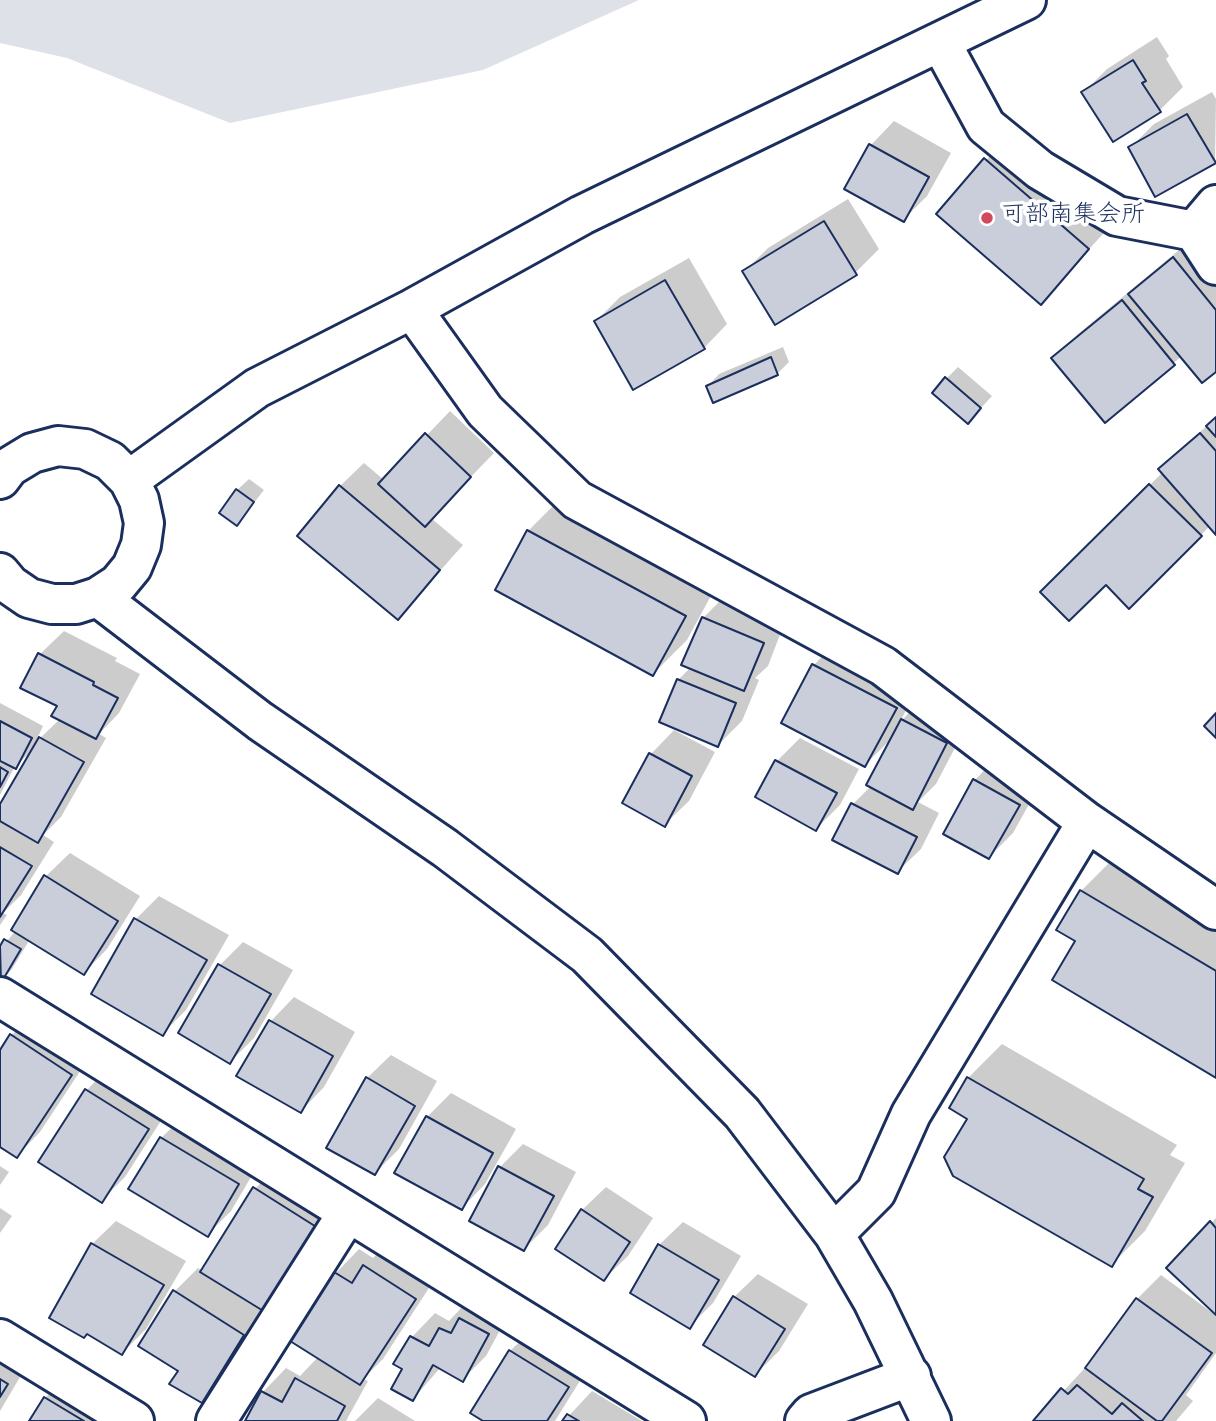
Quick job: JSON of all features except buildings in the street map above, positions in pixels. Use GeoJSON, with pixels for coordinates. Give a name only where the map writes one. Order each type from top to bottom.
{"type":"FeatureCollection","features":[{"type":"Feature","properties":{"kind":"street"},"geometry":{"type":"LineString","coordinates":[[129,480],[257,388],[412,309],[582,215],[1026,0]]}},
{"type":"Feature","properties":{"kind":"street"},"geometry":{"type":"LineString","coordinates":[[941,43],[986,126],[1040,170],[1117,216],[1205,218],[1216,265]]}},
{"type":"Feature","properties":{"kind":"street"},"geometry":{"type":"LineString","coordinates":[[412,309],[485,411],[577,500],[883,666],[1087,822],[1216,910]]}},
{"type":"Feature","properties":{"kind":"street"},"geometry":{"type":"LineString","coordinates":[[0,479],[9,467],[32,453],[58,446],[85,449],[110,461],[129,480],[139,500],[144,523],[141,545],[132,567],[118,584],[98,597],[76,604],[52,604],[29,598],[3,583]]}},
{"type":"Feature","properties":{"kind":"street"},"geometry":{"type":"LineString","coordinates":[[98,597],[260,721],[445,848],[587,955],[742,1113],[834,1234],[873,1301],[931,1421]]}},
{"type":"Feature","properties":{"kind":"street"},"geometry":{"type":"LineString","coordinates":[[834,1234],[876,1192],[911,1114],[1087,822]]}},
{"type":"Feature","properties":{"kind":"street"},"geometry":{"type":"LineString","coordinates":[[0,997],[347,1214],[686,1421]]}},
{"type":"Feature","properties":{"kind":"street"},"geometry":{"type":"LineString","coordinates":[[216,1421],[347,1214]]}},
{"type":"Feature","properties":{"kind":"street"},"geometry":{"type":"LineString","coordinates":[[0,1339],[134,1421]]}},
{"type":"Feature","properties":{"kind":"street"},"geometry":{"type":"LineString","coordinates":[[805,1421],[811,1414],[911,1376]]}},
{"type":"Feature","properties":{"kind":"shaded area"},"geometry":{"type":"Polygon","coordinates":[[[0,0],[639,0],[483,70],[230,123],[67,58],[0,43],[0,0]]]}},
{"type":"Feature","properties":{"kind":"place","name":"可部南集会所"},"geometry":{"type":"Point","coordinates":[987,218]}}]}
